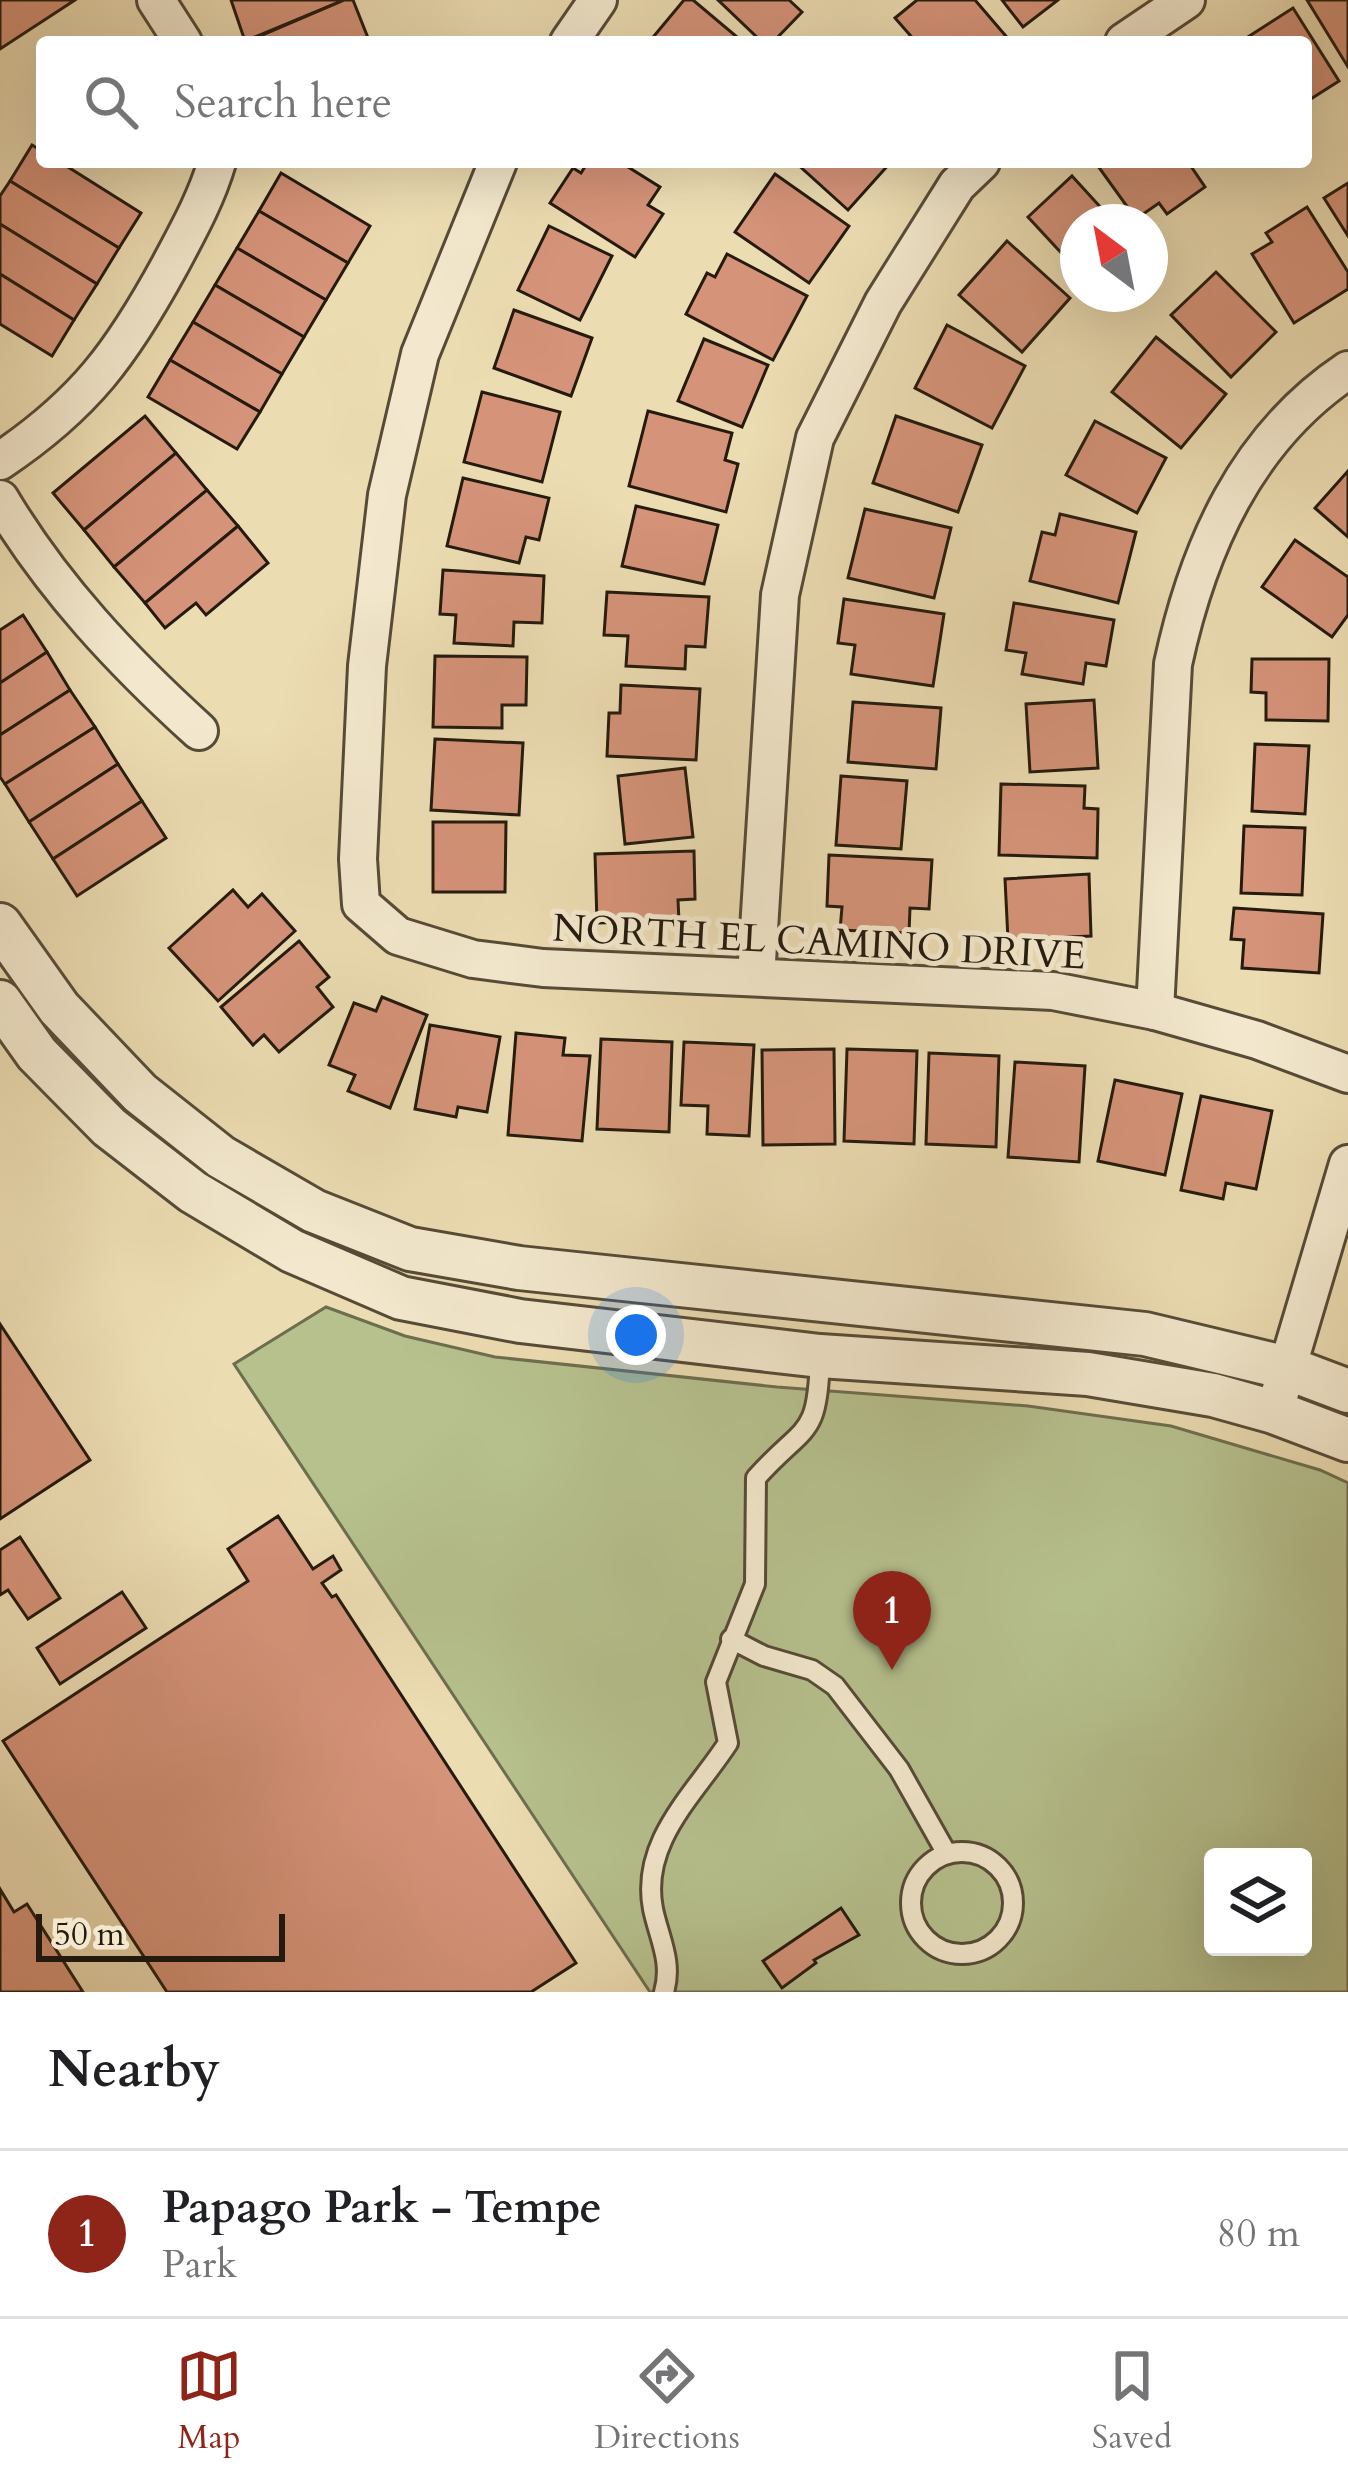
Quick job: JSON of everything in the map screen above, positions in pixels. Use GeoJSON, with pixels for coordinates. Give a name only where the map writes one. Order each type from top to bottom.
{"type":"FeatureCollection","features":[{"type":"Feature","properties":{"kind":"street"},"geometry":{"type":"LineString","coordinates":[[156,0],[179,36]]}},
{"type":"Feature","properties":{"kind":"street"},"geometry":{"type":"LineString","coordinates":[[573,36],[598,0]]}},
{"type":"Feature","properties":{"kind":"street"},"geometry":{"type":"LineString","coordinates":[[1133,36],[1186,0]]}},
{"type":"Feature","properties":{"kind":"street"},"geometry":{"type":"LineString","coordinates":[[0,461],[71,408],[110,366],[190,227],[215,168]]}},
{"type":"Feature","properties":{"kind":"street","name":"NORTH EL CAMINO DRIVE"},"geometry":{"type":"LineString","coordinates":[[495,168],[420,354],[387,495],[368,666],[358,859],[361,904],[398,936],[472,959],[543,968],[1053,991],[1155,1011],[1258,1040],[1348,1074]]}},
{"type":"Feature","properties":{"kind":"street"},"geometry":{"type":"LineString","coordinates":[[756,977],[780,596],[815,438],[883,303],[957,185],[975,168]]}},
{"type":"Feature","properties":{"kind":"street"},"geometry":{"type":"LineString","coordinates":[[1155,1011],[1173,664],[1182,623],[1208,545],[1232,493],[1269,440],[1348,370]]}},
{"type":"Feature","properties":{"kind":"street"},"geometry":{"type":"LineString","coordinates":[[0,499],[44,566],[101,638],[199,731]]}},
{"type":"Feature","properties":{"kind":"street"},"geometry":{"type":"LineString","coordinates":[[0,925],[58,1008],[140,1094],[221,1157],[314,1211],[410,1249],[588,1276],[1145,1334],[1287,1367],[1348,1391]]}},
{"type":"Feature","properties":{"kind":"street"},"geometry":{"type":"LineString","coordinates":[[0,1002],[37,1054],[110,1126],[194,1192],[292,1251],[401,1298],[520,1321],[820,1356],[1088,1373],[1213,1395],[1348,1440]]}},
{"type":"Feature","properties":{"kind":"street"},"geometry":{"type":"LineString","coordinates":[[1274,1412],[1348,1164]]}},
{"type":"Feature","properties":{"kind":"lane"},"geometry":{"type":"LineString","coordinates":[[664,1992],[666,1947],[652,1907],[652,1858],[673,1819],[728,1744],[716,1682],[754,1583],[756,1478],[809,1429],[819,1396],[820,1356]]}},
{"type":"Feature","properties":{"kind":"lane"},"geometry":{"type":"LineString","coordinates":[[731,1639],[764,1656],[812,1670],[835,1686],[899,1768],[947,1854]]}},
{"type":"Feature","properties":{"kind":"lane"},"geometry":{"type":"LineString","coordinates":[[968,1852],[988,1859],[1004,1873],[1012,1892],[1012,1914],[1004,1934],[988,1948],[967,1954],[946,1952],[928,1942],[915,1924],[911,1903],[916,1882],[928,1865],[947,1854],[968,1852]]}},
{"type":"Feature","properties":{"kind":"green space"},"geometry":{"type":"Polygon","coordinates":[[[326,1307],[405,1336],[495,1357],[777,1387],[1028,1406],[1171,1426],[1320,1470],[1348,1483],[1348,1992],[650,1992],[234,1364],[326,1307]]]}},
{"type":"Feature","properties":{"kind":"building"},"geometry":{"type":"Polygon","coordinates":[[[0,0],[75,0],[0,49],[0,0]]]}},
{"type":"Feature","properties":{"kind":"building"},"geometry":{"type":"Polygon","coordinates":[[[231,0],[344,0],[257,36],[243,36],[231,0]]]}},
{"type":"Feature","properties":{"kind":"building"},"geometry":{"type":"Polygon","coordinates":[[[353,0],[367,36],[260,36],[353,0]]]}},
{"type":"Feature","properties":{"kind":"building"},"geometry":{"type":"Polygon","coordinates":[[[684,0],[693,0],[736,36],[654,36],[684,0]]]}},
{"type":"Feature","properties":{"kind":"building"},"geometry":{"type":"Polygon","coordinates":[[[718,0],[789,0],[802,12],[779,36],[756,36],[718,0]]]}},
{"type":"Feature","properties":{"kind":"building"},"geometry":{"type":"Polygon","coordinates":[[[917,0],[975,0],[1006,36],[911,36],[895,18],[917,0]]]}},
{"type":"Feature","properties":{"kind":"building"},"geometry":{"type":"Polygon","coordinates":[[[1002,0],[1058,0],[1023,27],[1002,0]]]}},
{"type":"Feature","properties":{"kind":"building"},"geometry":{"type":"Polygon","coordinates":[[[1307,0],[1348,0],[1348,67],[1307,0]]]}},
{"type":"Feature","properties":{"kind":"building"},"geometry":{"type":"Polygon","coordinates":[[[1293,8],[1311,36],[1249,36],[1293,8]]]}},
{"type":"Feature","properties":{"kind":"building"},"geometry":{"type":"Polygon","coordinates":[[[1312,38],[1339,81],[1312,98],[1312,38]]]}},
{"type":"Feature","properties":{"kind":"building"},"geometry":{"type":"Polygon","coordinates":[[[32,145],[36,168],[70,168],[141,213],[119,248],[10,181],[32,145]]]}},
{"type":"Feature","properties":{"kind":"building"},"geometry":{"type":"Polygon","coordinates":[[[573,168],[581,173],[584,168],[630,168],[660,187],[648,205],[663,214],[635,257],[550,203],[573,168]]]}},
{"type":"Feature","properties":{"kind":"building"},"geometry":{"type":"Polygon","coordinates":[[[802,168],[886,168],[848,210],[802,168]]]}},
{"type":"Feature","properties":{"kind":"building"},"geometry":{"type":"Polygon","coordinates":[[[1099,168],[1192,168],[1205,187],[1168,213],[1168,204],[1125,204],[1099,168]]]}},
{"type":"Feature","properties":{"kind":"building"},"geometry":{"type":"Polygon","coordinates":[[[281,173],[370,226],[348,263],[259,211],[281,173]]]}},
{"type":"Feature","properties":{"kind":"building"},"geometry":{"type":"Polygon","coordinates":[[[775,174],[849,226],[809,283],[735,232],[775,174]]]}},
{"type":"Feature","properties":{"kind":"building"},"geometry":{"type":"Polygon","coordinates":[[[1072,176],[1098,204],[1060,204],[1060,252],[1028,217],[1072,176]]]}},
{"type":"Feature","properties":{"kind":"building"},"geometry":{"type":"Polygon","coordinates":[[[10,181],[119,248],[97,284],[0,224],[0,196],[10,181]]]}},
{"type":"Feature","properties":{"kind":"building"},"geometry":{"type":"Polygon","coordinates":[[[1348,183],[1348,236],[1324,198],[1348,183]]]}},
{"type":"Feature","properties":{"kind":"building"},"geometry":{"type":"Polygon","coordinates":[[[1307,207],[1348,272],[1348,289],[1294,323],[1252,254],[1272,242],[1266,233],[1307,207]]]}},
{"type":"Feature","properties":{"kind":"building"},"geometry":{"type":"Polygon","coordinates":[[[259,211],[348,263],[326,300],[237,248],[259,211]]]}},
{"type":"Feature","properties":{"kind":"building"},"geometry":{"type":"Polygon","coordinates":[[[0,224],[97,284],[74,320],[0,274],[0,224]]]}},
{"type":"Feature","properties":{"kind":"building"},"geometry":{"type":"Polygon","coordinates":[[[549,226],[612,256],[580,320],[518,290],[549,226]]]}},
{"type":"Feature","properties":{"kind":"building"},"geometry":{"type":"Polygon","coordinates":[[[1007,241],[1060,289],[1060,309],[1022,352],[959,295],[1007,241]]]}},
{"type":"Feature","properties":{"kind":"building"},"geometry":{"type":"Polygon","coordinates":[[[237,248],[326,300],[304,337],[215,285],[237,248]]]}},
{"type":"Feature","properties":{"kind":"building"},"geometry":{"type":"Polygon","coordinates":[[[727,254],[807,296],[773,360],[686,314],[707,273],[715,277],[727,254]]]}},
{"type":"Feature","properties":{"kind":"building"},"geometry":{"type":"Polygon","coordinates":[[[1216,272],[1276,332],[1231,377],[1171,315],[1216,272]]]}},
{"type":"Feature","properties":{"kind":"building"},"geometry":{"type":"Polygon","coordinates":[[[0,274],[74,320],[52,356],[0,324],[0,274]]]}},
{"type":"Feature","properties":{"kind":"building"},"geometry":{"type":"Polygon","coordinates":[[[215,285],[304,337],[282,374],[193,322],[215,285]]]}},
{"type":"Feature","properties":{"kind":"building"},"geometry":{"type":"Polygon","coordinates":[[[514,310],[592,338],[571,396],[494,368],[514,310]]]}},
{"type":"Feature","properties":{"kind":"building"},"geometry":{"type":"Polygon","coordinates":[[[193,322],[282,374],[260,412],[170,360],[193,322]]]}},
{"type":"Feature","properties":{"kind":"building"},"geometry":{"type":"Polygon","coordinates":[[[947,325],[1025,366],[992,428],[915,388],[947,325]]]}},
{"type":"Feature","properties":{"kind":"building"},"geometry":{"type":"Polygon","coordinates":[[[1156,337],[1226,394],[1181,448],[1112,392],[1156,337]]]}},
{"type":"Feature","properties":{"kind":"building"},"geometry":{"type":"Polygon","coordinates":[[[704,339],[768,365],[742,427],[678,401],[704,339]]]}},
{"type":"Feature","properties":{"kind":"building"},"geometry":{"type":"Polygon","coordinates":[[[170,360],[260,412],[237,449],[148,397],[170,360]]]}},
{"type":"Feature","properties":{"kind":"building"},"geometry":{"type":"Polygon","coordinates":[[[482,392],[560,412],[542,482],[464,462],[482,392]]]}},
{"type":"Feature","properties":{"kind":"building"},"geometry":{"type":"Polygon","coordinates":[[[648,411],[732,433],[725,460],[738,464],[726,512],[629,486],[648,411]]]}},
{"type":"Feature","properties":{"kind":"building"},"geometry":{"type":"Polygon","coordinates":[[[145,416],[176,453],[84,530],[53,493],[145,416]]]}},
{"type":"Feature","properties":{"kind":"building"},"geometry":{"type":"Polygon","coordinates":[[[896,416],[982,445],[958,512],[873,483],[896,416]]]}},
{"type":"Feature","properties":{"kind":"building"},"geometry":{"type":"Polygon","coordinates":[[[1095,421],[1166,458],[1137,513],[1066,475],[1095,421]]]}},
{"type":"Feature","properties":{"kind":"building"},"geometry":{"type":"Polygon","coordinates":[[[176,453],[207,490],[114,567],[84,530],[176,453]]]}},
{"type":"Feature","properties":{"kind":"building"},"geometry":{"type":"Polygon","coordinates":[[[1348,471],[1348,537],[1315,508],[1348,471]]]}},
{"type":"Feature","properties":{"kind":"building"},"geometry":{"type":"Polygon","coordinates":[[[463,478],[549,498],[539,540],[526,537],[519,563],[447,546],[463,478]]]}},
{"type":"Feature","properties":{"kind":"building"},"geometry":{"type":"Polygon","coordinates":[[[207,490],[238,526],[145,603],[114,567],[207,490]]]}},
{"type":"Feature","properties":{"kind":"building"},"geometry":{"type":"Polygon","coordinates":[[[636,506],[718,525],[704,584],[622,566],[636,506]]]}},
{"type":"Feature","properties":{"kind":"building"},"geometry":{"type":"Polygon","coordinates":[[[865,509],[951,528],[934,598],[848,578],[865,509]]]}},
{"type":"Feature","properties":{"kind":"building"},"geometry":{"type":"Polygon","coordinates":[[[1060,514],[1136,532],[1118,603],[1030,581],[1042,532],[1055,535],[1060,514]]]}},
{"type":"Feature","properties":{"kind":"building"},"geometry":{"type":"Polygon","coordinates":[[[238,526],[268,563],[206,615],[196,603],[165,628],[145,603],[238,526]]]}},
{"type":"Feature","properties":{"kind":"building"},"geometry":{"type":"Polygon","coordinates":[[[1295,540],[1348,577],[1348,615],[1332,637],[1262,587],[1295,540]]]}},
{"type":"Feature","properties":{"kind":"building"},"geometry":{"type":"Polygon","coordinates":[[[443,570],[544,576],[542,623],[514,622],[513,646],[454,643],[456,615],[440,614],[443,570]]]}},
{"type":"Feature","properties":{"kind":"building"},"geometry":{"type":"Polygon","coordinates":[[[607,592],[709,597],[705,647],[686,646],[685,669],[626,666],[628,636],[604,635],[607,592]]]}},
{"type":"Feature","properties":{"kind":"building"},"geometry":{"type":"Polygon","coordinates":[[[844,599],[944,614],[933,686],[851,674],[855,645],[838,643],[844,599]]]}},
{"type":"Feature","properties":{"kind":"building"},"geometry":{"type":"Polygon","coordinates":[[[1014,603],[1114,620],[1106,666],[1086,663],[1083,684],[1022,674],[1026,653],[1006,650],[1014,603]]]}},
{"type":"Feature","properties":{"kind":"building"},"geometry":{"type":"Polygon","coordinates":[[[23,615],[47,652],[0,683],[0,630],[23,615]]]}},
{"type":"Feature","properties":{"kind":"building"},"geometry":{"type":"Polygon","coordinates":[[[47,652],[70,690],[0,735],[0,683],[47,652]]]}},
{"type":"Feature","properties":{"kind":"building"},"geometry":{"type":"Polygon","coordinates":[[[435,656],[527,657],[526,705],[502,705],[502,728],[433,727],[435,656]]]}},
{"type":"Feature","properties":{"kind":"building"},"geometry":{"type":"Polygon","coordinates":[[[1252,659],[1329,659],[1328,721],[1266,720],[1266,693],[1251,692],[1252,659]]]}},
{"type":"Feature","properties":{"kind":"building"},"geometry":{"type":"Polygon","coordinates":[[[621,685],[700,689],[696,760],[607,756],[609,713],[620,713],[621,685]]]}},
{"type":"Feature","properties":{"kind":"building"},"geometry":{"type":"Polygon","coordinates":[[[70,690],[95,727],[5,784],[0,777],[0,735],[70,690]]]}},
{"type":"Feature","properties":{"kind":"building"},"geometry":{"type":"Polygon","coordinates":[[[1094,700],[1098,768],[1030,772],[1026,704],[1094,700]]]}},
{"type":"Feature","properties":{"kind":"building"},"geometry":{"type":"Polygon","coordinates":[[[853,702],[941,708],[936,769],[848,762],[853,702]]]}},
{"type":"Feature","properties":{"kind":"building"},"geometry":{"type":"Polygon","coordinates":[[[95,727],[118,764],[29,822],[5,784],[95,727]]]}},
{"type":"Feature","properties":{"kind":"building"},"geometry":{"type":"Polygon","coordinates":[[[435,739],[523,743],[519,815],[431,810],[435,739]]]}},
{"type":"Feature","properties":{"kind":"building"},"geometry":{"type":"Polygon","coordinates":[[[1255,744],[1309,746],[1305,814],[1252,811],[1255,744]]]}},
{"type":"Feature","properties":{"kind":"building"},"geometry":{"type":"Polygon","coordinates":[[[118,764],[142,801],[53,859],[29,822],[118,764]]]}},
{"type":"Feature","properties":{"kind":"building"},"geometry":{"type":"Polygon","coordinates":[[[685,768],[693,837],[625,844],[618,776],[685,768]]]}},
{"type":"Feature","properties":{"kind":"building"},"geometry":{"type":"Polygon","coordinates":[[[841,776],[907,781],[901,849],[836,845],[841,776]]]}},
{"type":"Feature","properties":{"kind":"building"},"geometry":{"type":"Polygon","coordinates":[[[1001,784],[1085,786],[1084,808],[1098,809],[1097,858],[999,855],[1001,784]]]}},
{"type":"Feature","properties":{"kind":"building"},"geometry":{"type":"Polygon","coordinates":[[[142,801],[166,838],[77,896],[53,859],[142,801]]]}},
{"type":"Feature","properties":{"kind":"building"},"geometry":{"type":"Polygon","coordinates":[[[433,822],[506,822],[505,892],[433,892],[433,822]]]}},
{"type":"Feature","properties":{"kind":"building"},"geometry":{"type":"Polygon","coordinates":[[[1244,826],[1305,828],[1302,895],[1241,893],[1244,826]]]}},
{"type":"Feature","properties":{"kind":"building"},"geometry":{"type":"Polygon","coordinates":[[[694,851],[695,899],[678,900],[679,921],[597,923],[595,854],[694,851]]]}},
{"type":"Feature","properties":{"kind":"building"},"geometry":{"type":"Polygon","coordinates":[[[829,855],[932,860],[929,909],[910,908],[909,933],[840,930],[842,907],[827,906],[829,855]]]}},
{"type":"Feature","properties":{"kind":"building"},"geometry":{"type":"Polygon","coordinates":[[[1089,874],[1091,936],[1008,940],[1005,879],[1089,874]]]}},
{"type":"Feature","properties":{"kind":"building"},"geometry":{"type":"Polygon","coordinates":[[[233,890],[248,907],[262,894],[295,931],[218,1001],[169,948],[233,890]]]}},
{"type":"Feature","properties":{"kind":"building"},"geometry":{"type":"Polygon","coordinates":[[[1234,908],[1323,914],[1319,973],[1242,968],[1244,940],[1231,939],[1234,908]]]}},
{"type":"Feature","properties":{"kind":"building"},"geometry":{"type":"Polygon","coordinates":[[[299,941],[329,977],[317,987],[333,1007],[279,1052],[264,1035],[253,1045],[221,1007],[299,941]]]}},
{"type":"Feature","properties":{"kind":"building"},"geometry":{"type":"Polygon","coordinates":[[[382,997],[427,1015],[390,1108],[348,1091],[355,1075],[329,1065],[354,1003],[376,1011],[382,997]]]}},
{"type":"Feature","properties":{"kind":"building"},"geometry":{"type":"Polygon","coordinates":[[[430,1025],[500,1037],[487,1112],[458,1107],[456,1117],[415,1109],[430,1025]]]}},
{"type":"Feature","properties":{"kind":"building"},"geometry":{"type":"Polygon","coordinates":[[[516,1033],[565,1038],[563,1055],[590,1056],[582,1141],[508,1135],[516,1033]]]}},
{"type":"Feature","properties":{"kind":"building"},"geometry":{"type":"Polygon","coordinates":[[[601,1039],[672,1042],[669,1132],[597,1129],[601,1039]]]}},
{"type":"Feature","properties":{"kind":"building"},"geometry":{"type":"Polygon","coordinates":[[[684,1042],[754,1045],[749,1136],[707,1134],[708,1106],[681,1105],[684,1042]]]}},
{"type":"Feature","properties":{"kind":"building"},"geometry":{"type":"Polygon","coordinates":[[[834,1049],[835,1144],[763,1145],[762,1050],[834,1049]]]}},
{"type":"Feature","properties":{"kind":"building"},"geometry":{"type":"Polygon","coordinates":[[[847,1049],[917,1051],[914,1144],[844,1141],[847,1049]]]}},
{"type":"Feature","properties":{"kind":"building"},"geometry":{"type":"Polygon","coordinates":[[[929,1053],[999,1056],[996,1147],[926,1144],[929,1053]]]}},
{"type":"Feature","properties":{"kind":"building"},"geometry":{"type":"Polygon","coordinates":[[[1015,1062],[1085,1066],[1079,1162],[1008,1157],[1015,1062]]]}},
{"type":"Feature","properties":{"kind":"building"},"geometry":{"type":"Polygon","coordinates":[[[1115,1080],[1182,1094],[1165,1175],[1098,1161],[1115,1080]]]}},
{"type":"Feature","properties":{"kind":"building"},"geometry":{"type":"Polygon","coordinates":[[[1201,1096],[1272,1111],[1256,1189],[1226,1183],[1223,1199],[1181,1190],[1201,1096]]]}},
{"type":"Feature","properties":{"kind":"building"},"geometry":{"type":"Polygon","coordinates":[[[0,1324],[90,1460],[0,1519],[0,1324]]]}},
{"type":"Feature","properties":{"kind":"building"},"geometry":{"type":"Polygon","coordinates":[[[278,1516],[313,1569],[333,1556],[341,1570],[322,1583],[332,1597],[336,1595],[576,1963],[531,1992],[167,1992],[3,1741],[248,1581],[228,1549],[278,1516]]]}},
{"type":"Feature","properties":{"kind":"building"},"geometry":{"type":"Polygon","coordinates":[[[20,1537],[60,1598],[28,1619],[8,1590],[0,1595],[0,1550],[20,1537]]]}},
{"type":"Feature","properties":{"kind":"building"},"geometry":{"type":"Polygon","coordinates":[[[122,1592],[146,1628],[60,1684],[37,1648],[122,1592]]]}},
{"type":"Feature","properties":{"kind":"building"},"geometry":{"type":"Polygon","coordinates":[[[0,1889],[14,1912],[27,1904],[83,1992],[0,1992],[0,1889]]]}},
{"type":"Feature","properties":{"kind":"building"},"geometry":{"type":"Polygon","coordinates":[[[841,1908],[859,1935],[814,1960],[782,1988],[763,1961],[841,1908]]]}},
{"type":"Feature","properties":{"kind":"place","name":"Papago Park - Tempe"},"geometry":{"type":"Point","coordinates":[892,1670]}}]}
